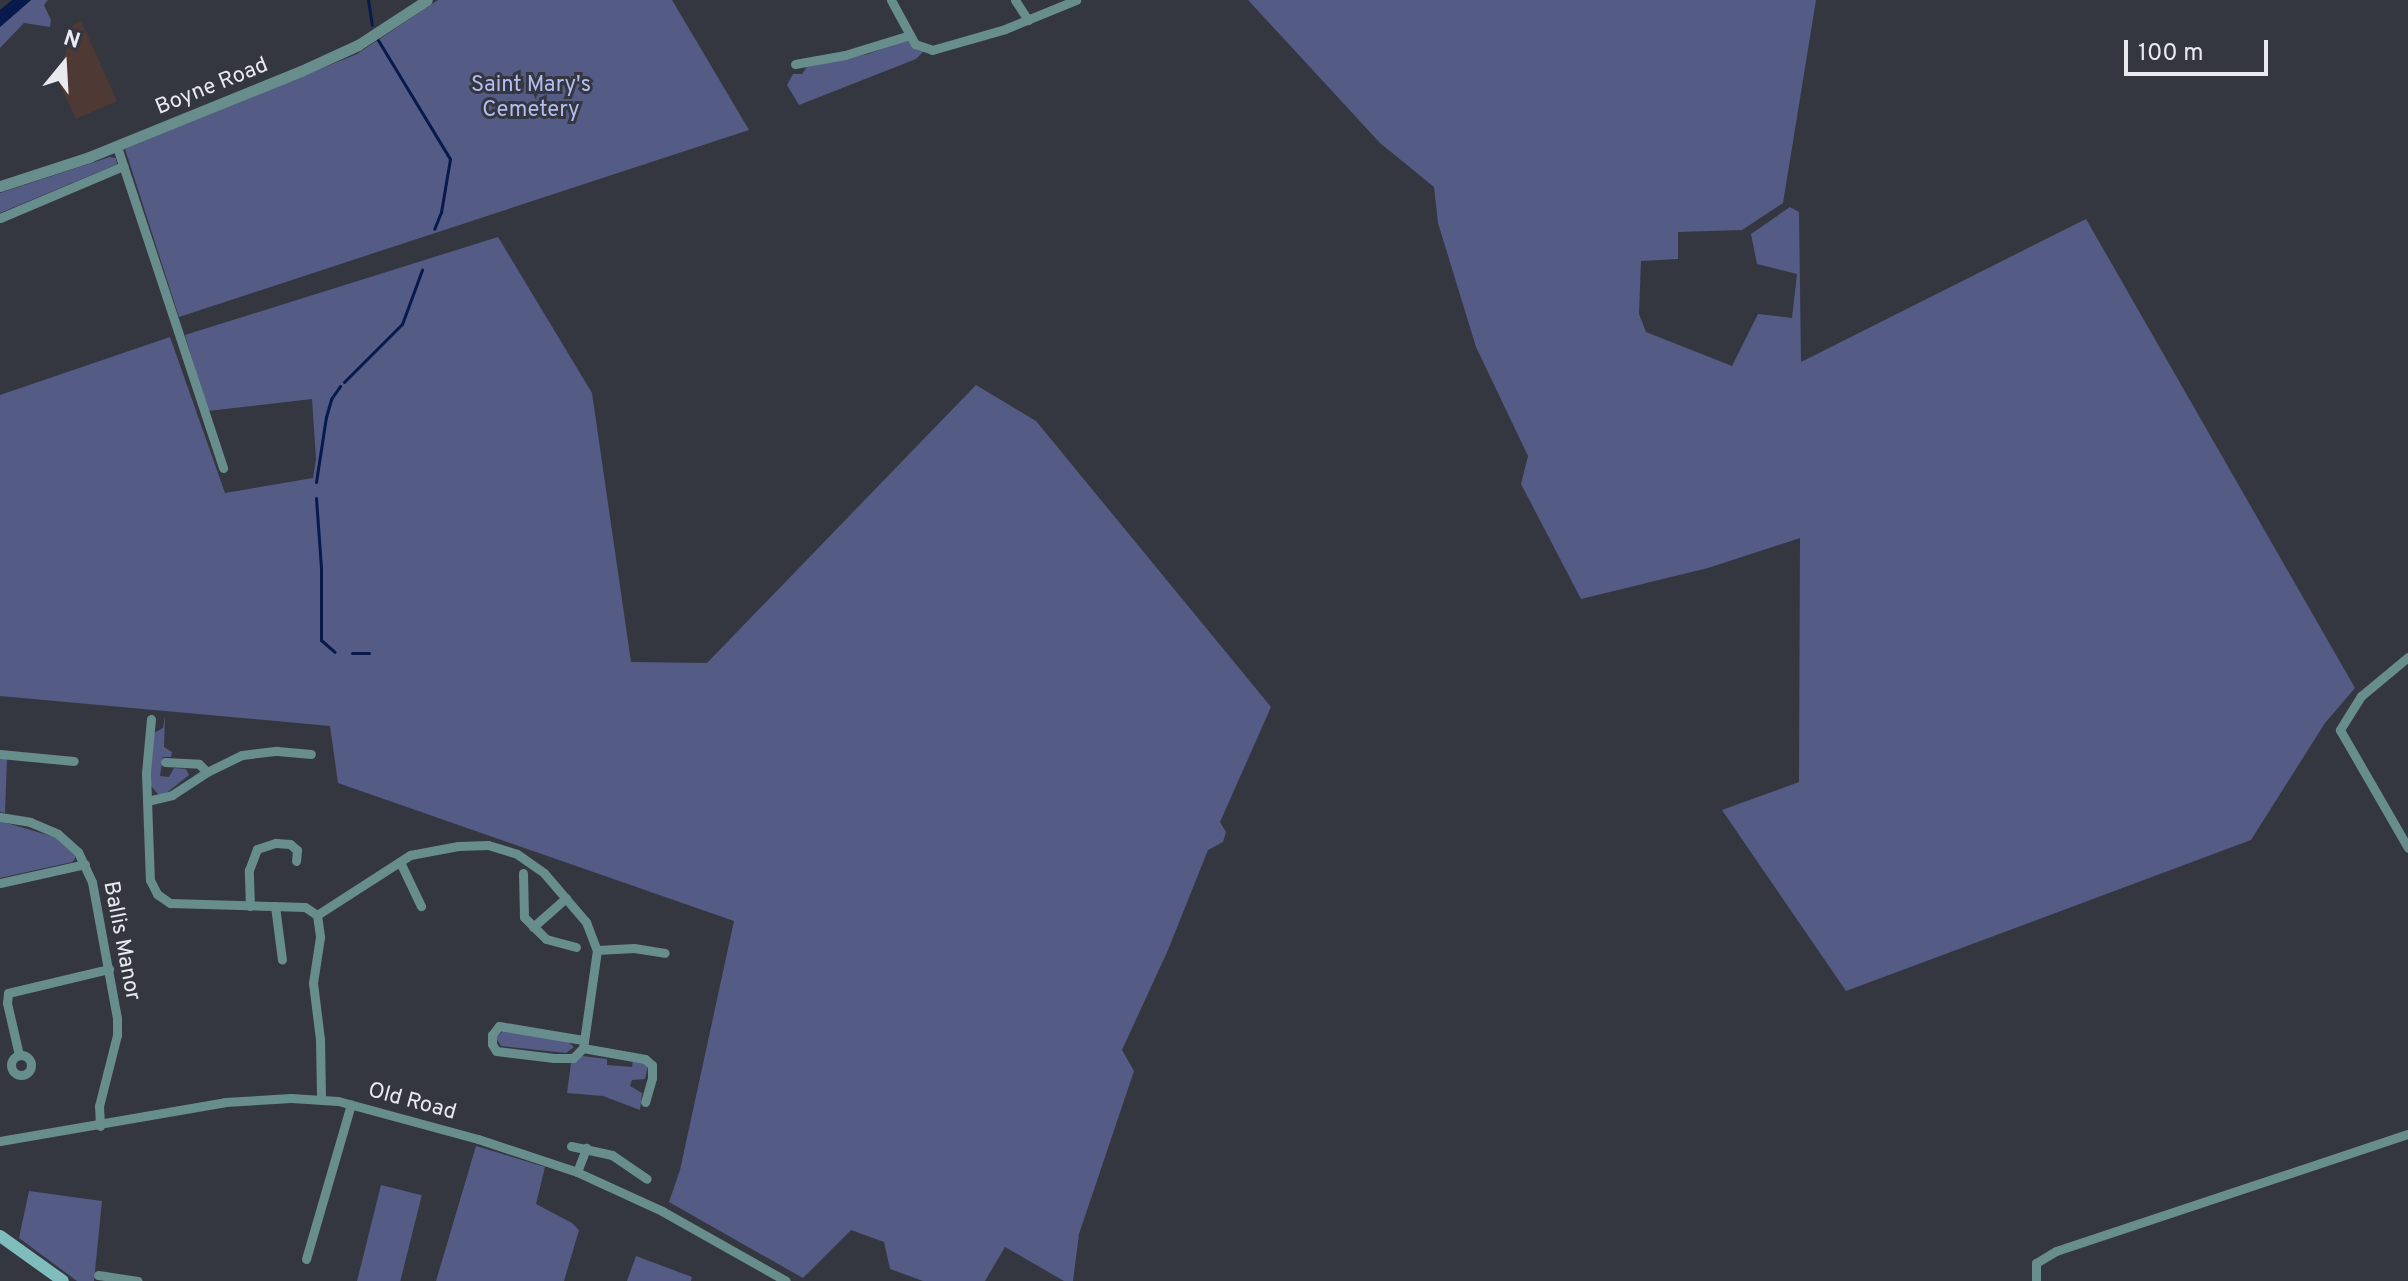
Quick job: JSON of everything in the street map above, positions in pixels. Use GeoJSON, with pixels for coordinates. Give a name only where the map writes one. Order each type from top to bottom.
{"type":"FeatureCollection","features":[{"type":"Feature","properties":{"kind":"main road"},"geometry":{"type":"LineString","coordinates":[[0,1236],[63,1281]]}},
{"type":"Feature","properties":{"kind":"street","name":"Boyne Road"},"geometry":{"type":"LineString","coordinates":[[0,186],[117,147],[315,65],[358,45],[427,0]]}},
{"type":"Feature","properties":{"kind":"street"},"geometry":{"type":"LineString","coordinates":[[891,0],[915,44],[932,50],[1028,20],[1076,0]]}},
{"type":"Feature","properties":{"kind":"street"},"geometry":{"type":"LineString","coordinates":[[1015,0],[1028,20]]}},
{"type":"Feature","properties":{"kind":"street"},"geometry":{"type":"LineString","coordinates":[[795,64],[845,55],[910,35]]}},
{"type":"Feature","properties":{"kind":"street"},"geometry":{"type":"LineString","coordinates":[[117,147],[223,468]]}},
{"type":"Feature","properties":{"kind":"street"},"geometry":{"type":"LineString","coordinates":[[0,218],[123,166]]}},
{"type":"Feature","properties":{"kind":"street"},"geometry":{"type":"LineString","coordinates":[[2408,657],[2361,696],[2340,730],[2408,848]]}},
{"type":"Feature","properties":{"kind":"street"},"geometry":{"type":"LineString","coordinates":[[151,719],[147,801],[150,880],[157,894],[170,903],[305,907],[317,915],[320,937],[313,983],[320,1039],[321,1099]]}},
{"type":"Feature","properties":{"kind":"street"},"geometry":{"type":"LineString","coordinates":[[147,801],[172,795],[207,772],[258,751],[311,754]]}},
{"type":"Feature","properties":{"kind":"street"},"geometry":{"type":"LineString","coordinates":[[0,754],[74,761]]}},
{"type":"Feature","properties":{"kind":"street"},"geometry":{"type":"LineString","coordinates":[[165,762],[199,764],[207,772]]}},
{"type":"Feature","properties":{"kind":"street","name":"Ballis Manor"},"geometry":{"type":"LineString","coordinates":[[0,817],[30,822],[58,834],[78,852],[92,882],[109,969],[117,1035],[104,1080],[100,1126]]}},
{"type":"Feature","properties":{"kind":"street"},"geometry":{"type":"LineString","coordinates":[[250,906],[249,870],[257,849],[276,843],[290,844],[297,850],[296,861]]}},
{"type":"Feature","properties":{"kind":"street"},"geometry":{"type":"LineString","coordinates":[[317,915],[410,855],[458,846],[488,845],[517,854],[544,873],[566,898],[586,922],[597,950],[583,1044],[573,1058],[496,1051],[492,1044],[492,1035],[499,1026],[583,1044],[645,1059],[652,1065],[652,1078],[645,1102]]}},
{"type":"Feature","properties":{"kind":"street"},"geometry":{"type":"LineString","coordinates":[[400,862],[421,906]]}},
{"type":"Feature","properties":{"kind":"street"},"geometry":{"type":"LineString","coordinates":[[0,883],[85,864]]}},
{"type":"Feature","properties":{"kind":"street"},"geometry":{"type":"LineString","coordinates":[[523,873],[524,917],[546,939],[576,947]]}},
{"type":"Feature","properties":{"kind":"street"},"geometry":{"type":"LineString","coordinates":[[533,927],[566,898]]}},
{"type":"Feature","properties":{"kind":"street"},"geometry":{"type":"LineString","coordinates":[[275,906],[282,960]]}},
{"type":"Feature","properties":{"kind":"street"},"geometry":{"type":"LineString","coordinates":[[597,950],[634,948],[665,953]]}},
{"type":"Feature","properties":{"kind":"street"},"geometry":{"type":"LineString","coordinates":[[19,1055],[7,1003],[8,993],[109,969]]}},
{"type":"Feature","properties":{"kind":"street","name":"Old Road"},"geometry":{"type":"LineString","coordinates":[[0,1141],[225,1102],[321,1099],[351,1104],[478,1139],[577,1172],[662,1211],[786,1281]]}},
{"type":"Feature","properties":{"kind":"street"},"geometry":{"type":"LineString","coordinates":[[306,1259],[351,1104]]}},
{"type":"Feature","properties":{"kind":"street"},"geometry":{"type":"LineString","coordinates":[[2036,1281],[2036,1263],[2056,1251],[2408,1134]]}},
{"type":"Feature","properties":{"kind":"street"},"geometry":{"type":"LineString","coordinates":[[571,1146],[612,1155],[647,1179]]}},
{"type":"Feature","properties":{"kind":"street"},"geometry":{"type":"LineString","coordinates":[[577,1172],[586,1148]]}},
{"type":"Feature","properties":{"kind":"street"},"geometry":{"type":"LineString","coordinates":[[98,1275],[138,1281]]}},
{"type":"Feature","properties":{"kind":"shaded area"},"geometry":{"type":"Polygon","coordinates":[[[12,0],[31,0],[0,27],[0,10],[12,0]]]}},
{"type":"Feature","properties":{"kind":"shaded area"},"geometry":{"type":"Polygon","coordinates":[[[81,21],[117,101],[76,119],[60,85],[60,72],[73,25],[81,21]]]}},
{"type":"Feature","properties":{"kind":"green space"},"geometry":{"type":"Polygon","coordinates":[[[31,0],[48,0],[44,5],[51,20],[50,27],[24,23],[0,48],[0,27],[31,0]]]}},
{"type":"Feature","properties":{"kind":"green space","name":"Saint Mary's Cemetery"},"geometry":{"type":"Polygon","coordinates":[[[438,0],[672,0],[749,130],[179,317],[125,149],[357,54],[438,0]]]}},
{"type":"Feature","properties":{"kind":"green space"},"geometry":{"type":"Polygon","coordinates":[[[1248,0],[1816,0],[1783,203],[1742,230],[1678,232],[1678,259],[1641,261],[1639,314],[1646,332],[1732,366],[1758,314],[1792,318],[1797,274],[1757,264],[1751,234],[1790,207],[1799,212],[1801,362],[2086,219],[2355,688],[2325,723],[2251,840],[1846,991],[1722,810],[1799,782],[1800,538],[1708,568],[1581,599],[1521,484],[1528,456],[1476,347],[1438,223],[1434,187],[1380,143],[1248,0]]]}},
{"type":"Feature","properties":{"kind":"green space"},"geometry":{"type":"Polygon","coordinates":[[[909,39],[924,51],[916,59],[799,105],[787,85],[793,74],[802,74],[807,67],[868,54],[909,39]]]}},
{"type":"Feature","properties":{"kind":"green space"},"geometry":{"type":"Polygon","coordinates":[[[110,157],[116,158],[117,164],[0,213],[0,193],[110,157]]]}},
{"type":"Feature","properties":{"kind":"green space"},"geometry":{"type":"Polygon","coordinates":[[[498,237],[592,393],[631,662],[707,663],[976,385],[1036,421],[1271,707],[1220,822],[1226,832],[1223,842],[1208,850],[1168,950],[1122,1050],[1134,1071],[1079,1234],[1073,1281],[1064,1281],[1005,1247],[985,1281],[923,1281],[890,1269],[884,1242],[851,1230],[803,1278],[669,1202],[680,1170],[734,921],[338,783],[330,726],[0,696],[0,395],[170,337],[225,493],[313,478],[316,459],[312,399],[208,411],[185,335],[498,237]]]}},
{"type":"Feature","properties":{"kind":"green space"},"geometry":{"type":"Polygon","coordinates":[[[165,716],[164,747],[172,752],[171,757],[163,757],[160,776],[169,777],[174,768],[186,769],[189,775],[165,794],[158,794],[150,785],[154,733],[163,728],[165,716]]]}},
{"type":"Feature","properties":{"kind":"green space"},"geometry":{"type":"Polygon","coordinates":[[[0,758],[7,758],[5,813],[0,812],[0,758]]]}},
{"type":"Feature","properties":{"kind":"green space"},"geometry":{"type":"Polygon","coordinates":[[[0,821],[58,838],[75,854],[75,859],[0,878],[0,821]]]}},
{"type":"Feature","properties":{"kind":"green space"},"geometry":{"type":"Polygon","coordinates":[[[504,1030],[567,1041],[574,1047],[566,1053],[501,1046],[496,1038],[504,1030]]]}},
{"type":"Feature","properties":{"kind":"green space"},"geometry":{"type":"Polygon","coordinates":[[[582,1056],[607,1059],[607,1065],[632,1067],[633,1058],[648,1066],[645,1079],[632,1080],[630,1086],[642,1093],[640,1110],[603,1096],[567,1093],[571,1063],[582,1056]]]}},
{"type":"Feature","properties":{"kind":"green space"},"geometry":{"type":"Polygon","coordinates":[[[476,1146],[545,1167],[536,1204],[579,1230],[564,1281],[436,1281],[476,1146]]]}},
{"type":"Feature","properties":{"kind":"green space"},"geometry":{"type":"Polygon","coordinates":[[[381,1185],[422,1195],[400,1281],[357,1281],[381,1185]]]}},
{"type":"Feature","properties":{"kind":"green space"},"geometry":{"type":"Polygon","coordinates":[[[29,1191],[102,1201],[94,1281],[77,1281],[19,1238],[29,1191]]]}},
{"type":"Feature","properties":{"kind":"green space"},"geometry":{"type":"Polygon","coordinates":[[[636,1256],[692,1277],[691,1281],[627,1281],[636,1256]]]}},
{"type":"Feature","properties":{"kind":"waterway"},"geometry":{"type":"LineString","coordinates":[[368,0],[372,25]]}},
{"type":"Feature","properties":{"kind":"waterway"},"geometry":{"type":"LineString","coordinates":[[378,40],[450,159],[441,212],[434,229]]}},
{"type":"Feature","properties":{"kind":"waterway"},"geometry":{"type":"LineString","coordinates":[[344,382],[402,324],[422,270]]}},
{"type":"Feature","properties":{"kind":"waterway"},"geometry":{"type":"LineString","coordinates":[[316,482],[326,417],[331,399],[340,386]]}},
{"type":"Feature","properties":{"kind":"waterway"},"geometry":{"type":"LineString","coordinates":[[316,498],[321,567],[321,640],[335,652]]}},
{"type":"Feature","properties":{"kind":"waterway"},"geometry":{"type":"LineString","coordinates":[[352,653],[369,653]]}}]}
